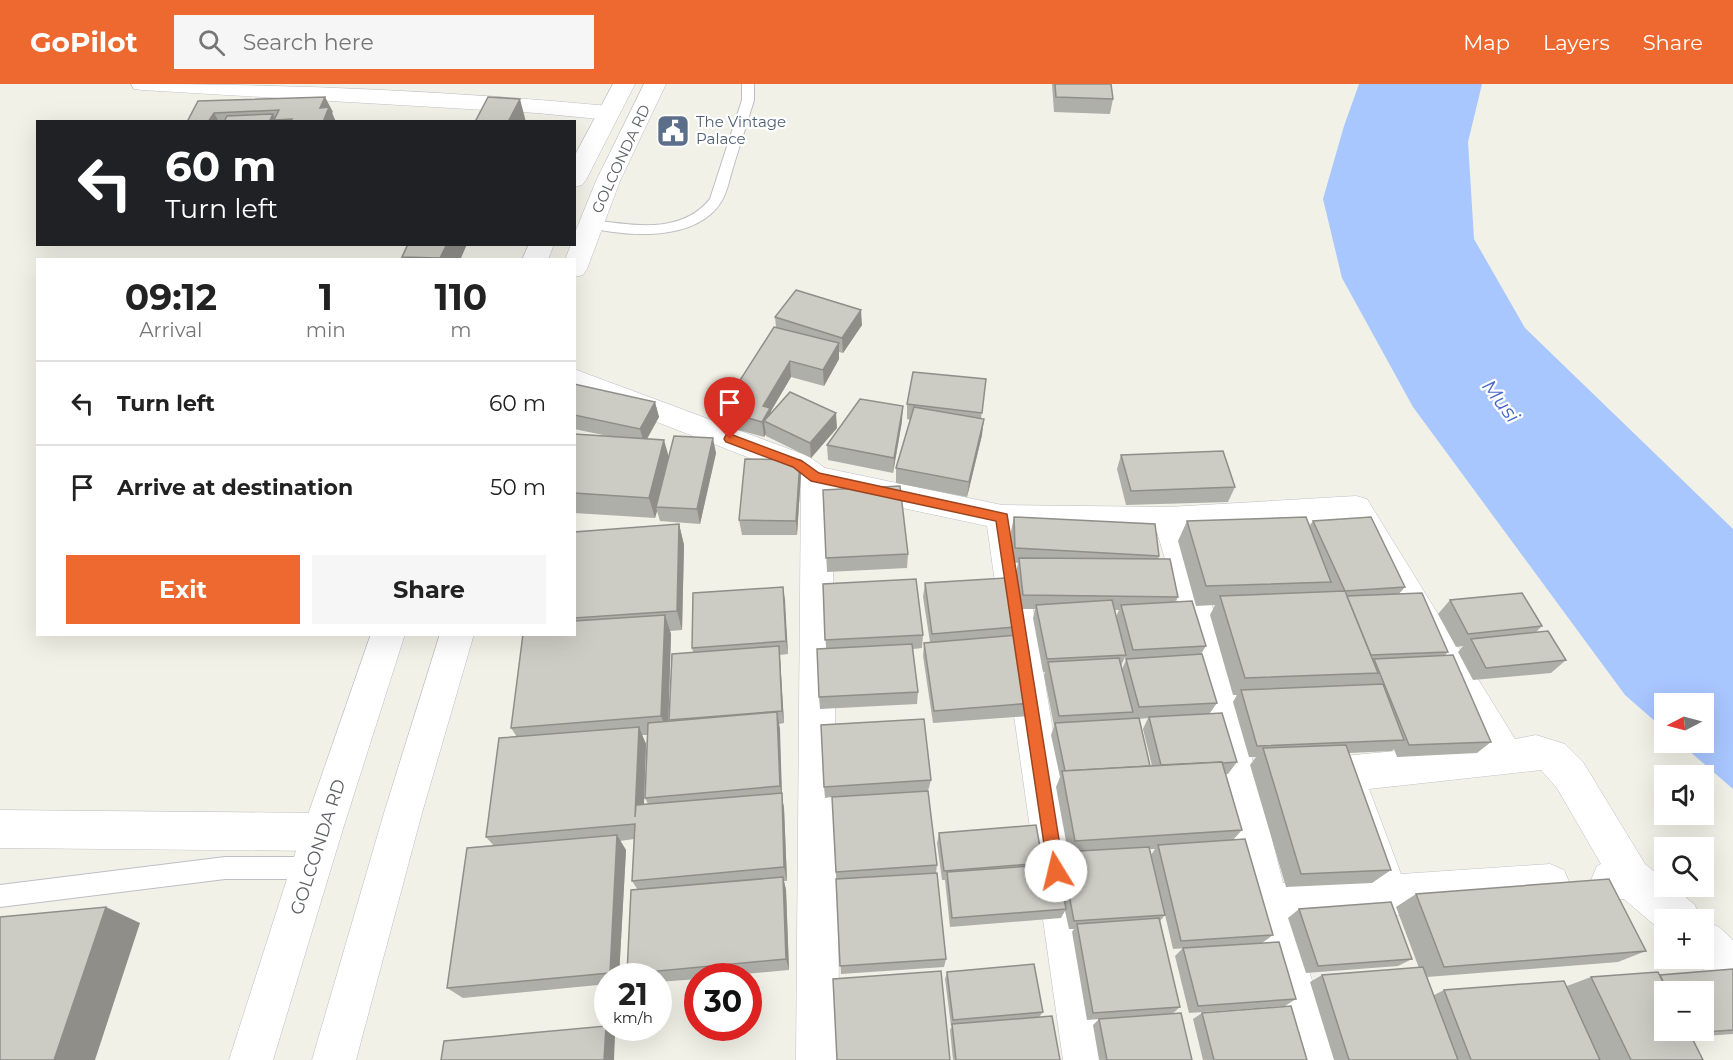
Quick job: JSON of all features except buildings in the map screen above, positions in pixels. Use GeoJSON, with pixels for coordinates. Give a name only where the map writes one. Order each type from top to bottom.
{"type":"FeatureCollection","features":[{"type":"Feature","properties":{"kind":"street"},"geometry":{"type":"LineString","coordinates":[[142,84],[537,106],[609,113]]}},
{"type":"Feature","properties":{"kind":"street","name":"GOLCONDA RD"},"geometry":{"type":"LineString","coordinates":[[576,176],[624,84]]}},
{"type":"Feature","properties":{"kind":"street","name":"GOLCONDA RD"},"geometry":{"type":"LineString","coordinates":[[576,264],[608,181],[656,84]]}},
{"type":"Feature","properties":{"kind":"street"},"geometry":{"type":"LineString","coordinates":[[576,380],[797,464],[816,478],[1002,517],[1169,520],[1356,508],[1506,758]]}},
{"type":"Feature","properties":{"kind":"street"},"geometry":{"type":"LineString","coordinates":[[816,478],[818,1060]]}},
{"type":"Feature","properties":{"kind":"street"},"geometry":{"type":"LineString","coordinates":[[1002,517],[1085,1060]]}},
{"type":"Feature","properties":{"kind":"street"},"geometry":{"type":"LineString","coordinates":[[1169,520],[1203,630],[1268,904],[1315,1060]]}},
{"type":"Feature","properties":{"kind":"street","name":"GOLCONDA RD"},"geometry":{"type":"LineString","coordinates":[[251,1060],[387,636]]}},
{"type":"Feature","properties":{"kind":"street"},"geometry":{"type":"LineString","coordinates":[[334,1060],[403,813],[456,636]]}},
{"type":"Feature","properties":{"kind":"street"},"geometry":{"type":"LineString","coordinates":[[1388,895],[1344,774],[1506,758],[1536,752],[1552,756],[1570,775],[1631,878],[1667,909]]}},
{"type":"Feature","properties":{"kind":"street"},"geometry":{"type":"LineString","coordinates":[[0,829],[317,850]]}},
{"type":"Feature","properties":{"kind":"street"},"geometry":{"type":"LineString","coordinates":[[1268,904],[1631,878]]}},
{"type":"Feature","properties":{"kind":"street"},"geometry":{"type":"LineString","coordinates":[[1714,951],[1733,968]]}},
{"type":"Feature","properties":{"kind":"lane"},"geometry":{"type":"LineString","coordinates":[[592,224],[634,229],[660,228],[681,225],[710,210],[716,200],[748,100],[748,84]]}},
{"type":"Feature","properties":{"kind":"lane"},"geometry":{"type":"LineString","coordinates":[[0,896],[225,868],[317,850]]}},
{"type":"Feature","properties":{"kind":"water","name":"Musi"},"geometry":{"type":"Polygon","coordinates":[[[1359,84],[1482,84],[1468,142],[1474,239],[1525,328],[1733,529],[1733,789],[1714,773],[1714,765],[1705,765],[1692,753],[1714,753],[1714,693],[1654,693],[1654,720],[1625,695],[1413,407],[1342,278],[1323,199],[1359,84]]]}},
{"type":"Feature","properties":{"kind":"place","name":"The Vintage Palace"},"geometry":{"type":"Point","coordinates":[673,131]}},
{"type":"Feature","properties":{"kind":"route"},"geometry":{"type":"LineString","coordinates":[[730,439],[797,464],[816,478],[1002,517],[1056,871]]}}]}
